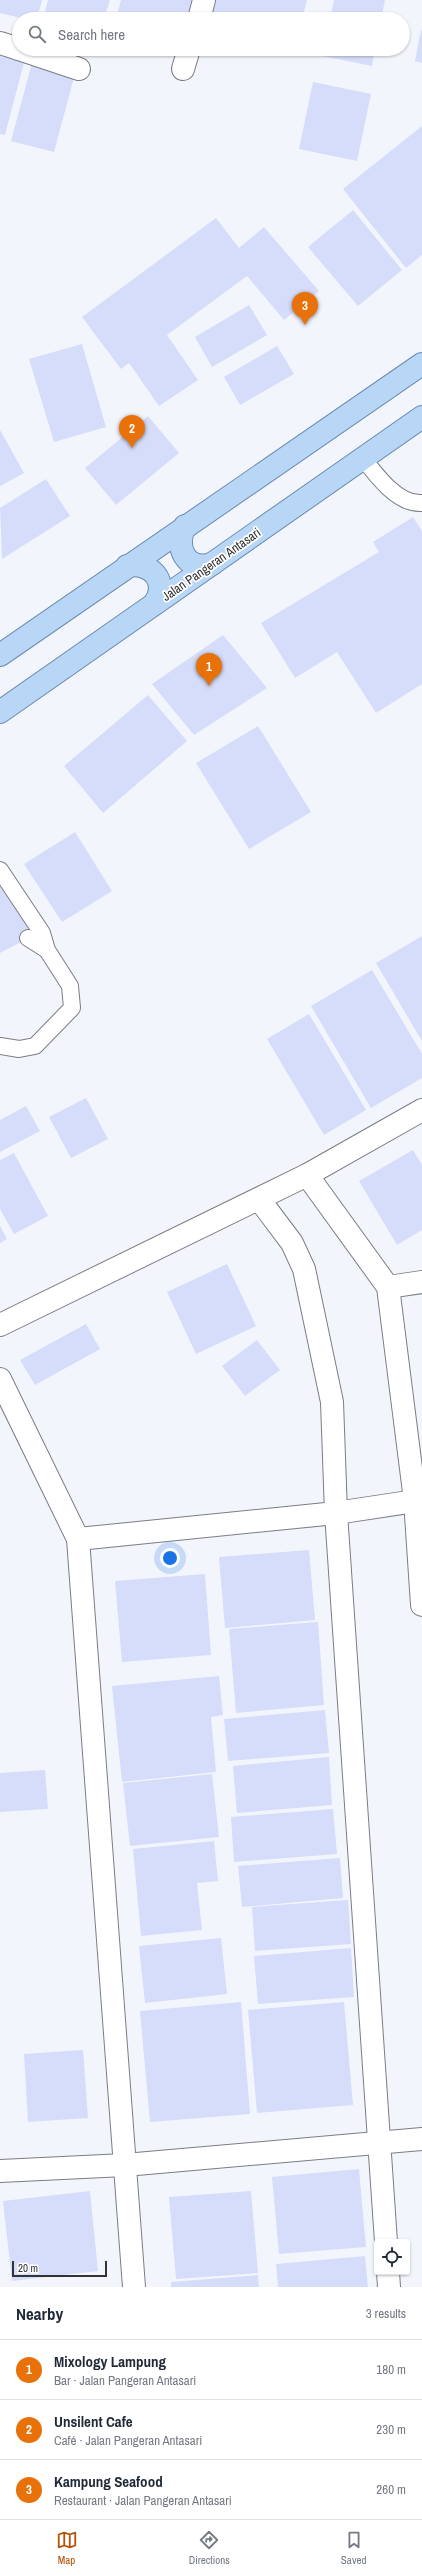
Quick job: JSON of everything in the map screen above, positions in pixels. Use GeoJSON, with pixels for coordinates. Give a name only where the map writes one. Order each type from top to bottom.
{"type":"FeatureCollection","features":[{"type":"Feature","properties":{"kind":"main road"},"geometry":{"type":"LineString","coordinates":[[0,655],[184,526],[422,364]]}},
{"type":"Feature","properties":{"kind":"main road","name":"Jalan Pangeran Antasari"},"geometry":{"type":"LineString","coordinates":[[0,712],[422,417]]}},
{"type":"Feature","properties":{"kind":"main road"},"geometry":{"type":"LineString","coordinates":[[184,526],[180,544],[184,556],[192,564],[204,566],[212,564]]}},
{"type":"Feature","properties":{"kind":"main road"},"geometry":{"type":"LineString","coordinates":[[127,566],[145,566],[156,574],[160,587],[154,604]]}},
{"type":"Feature","properties":{"kind":"street"},"geometry":{"type":"LineString","coordinates":[[201,12],[204,0]]}},
{"type":"Feature","properties":{"kind":"street"},"geometry":{"type":"LineString","coordinates":[[0,42],[12,46]]}},
{"type":"Feature","properties":{"kind":"street"},"geometry":{"type":"LineString","coordinates":[[40,56],[79,69]]}},
{"type":"Feature","properties":{"kind":"street"},"geometry":{"type":"LineString","coordinates":[[0,1325],[307,1176],[422,1110]]}},
{"type":"Feature","properties":{"kind":"street"},"geometry":{"type":"LineString","coordinates":[[307,1176],[388,1287],[419,1500],[422,1605]]}},
{"type":"Feature","properties":{"kind":"street"},"geometry":{"type":"LineString","coordinates":[[259,1199],[292,1243],[304,1269],[332,1402],[336,1513],[387,2143],[386,2239]]}},
{"type":"Feature","properties":{"kind":"street"},"geometry":{"type":"LineString","coordinates":[[388,1287],[422,1282]]}},
{"type":"Feature","properties":{"kind":"street"},"geometry":{"type":"LineString","coordinates":[[0,1379],[78,1539],[134,2287]]}},
{"type":"Feature","properties":{"kind":"street"},"geometry":{"type":"LineString","coordinates":[[78,1539],[336,1513],[419,1500]]}},
{"type":"Feature","properties":{"kind":"street"},"geometry":{"type":"LineString","coordinates":[[0,2171],[125,2165],[422,2139]]}},
{"type":"Feature","properties":{"kind":"street"},"geometry":{"type":"LineString","coordinates":[[388,2275],[389,2287]]}},
{"type":"Feature","properties":{"kind":"lane"},"geometry":{"type":"LineString","coordinates":[[363,458],[381,483],[406,499],[422,503]]}},
{"type":"Feature","properties":{"kind":"lane"},"geometry":{"type":"LineString","coordinates":[[0,870],[42,933],[46,950],[70,986],[72,1008],[35,1046],[19,1049],[0,1046]]}},
{"type":"Feature","properties":{"kind":"lane"},"geometry":{"type":"LineString","coordinates":[[28,938],[46,950]]}},
{"type":"Feature","properties":{"kind":"building"},"geometry":{"type":"Polygon","coordinates":[[[0,0],[42,0],[39,12],[12,12],[12,16],[0,13],[0,0]]]}},
{"type":"Feature","properties":{"kind":"building"},"geometry":{"type":"Polygon","coordinates":[[[48,0],[110,0],[106,12],[45,12],[48,0]]]}},
{"type":"Feature","properties":{"kind":"building"},"geometry":{"type":"Polygon","coordinates":[[[121,0],[194,0],[191,12],[118,12],[121,0]]]}},
{"type":"Feature","properties":{"kind":"building"},"geometry":{"type":"Polygon","coordinates":[[[213,0],[307,0],[304,12],[210,12],[213,0]]]}},
{"type":"Feature","properties":{"kind":"building"},"geometry":{"type":"Polygon","coordinates":[[[334,0],[385,0],[382,12],[331,12],[334,0]]]}},
{"type":"Feature","properties":{"kind":"building"},"geometry":{"type":"Polygon","coordinates":[[[422,30],[422,63],[415,61],[422,30]]]}},
{"type":"Feature","properties":{"kind":"building"},"geometry":{"type":"Polygon","coordinates":[[[0,49],[12,52],[12,56],[26,56],[5,135],[0,134],[0,49]]]}},
{"type":"Feature","properties":{"kind":"building"},"geometry":{"type":"Polygon","coordinates":[[[323,56],[374,56],[372,66],[323,56]]]}},
{"type":"Feature","properties":{"kind":"building"},"geometry":{"type":"Polygon","coordinates":[[[33,59],[76,70],[54,152],[11,141],[33,59]]]}},
{"type":"Feature","properties":{"kind":"building"},"geometry":{"type":"Polygon","coordinates":[[[313,82],[371,94],[357,161],[299,149],[313,82]]]}},
{"type":"Feature","properties":{"kind":"building"},"geometry":{"type":"Polygon","coordinates":[[[422,126],[422,255],[406,268],[343,189],[422,126]]]}},
{"type":"Feature","properties":{"kind":"building"},"geometry":{"type":"Polygon","coordinates":[[[353,210],[402,270],[358,306],[308,247],[353,210]]]}},
{"type":"Feature","properties":{"kind":"building"},"geometry":{"type":"Polygon","coordinates":[[[216,218],[239,248],[264,227],[319,291],[284,320],[247,276],[167,335],[198,380],[159,406],[129,363],[121,369],[82,317],[216,218]]]}},
{"type":"Feature","properties":{"kind":"building"},"geometry":{"type":"Polygon","coordinates":[[[249,305],[267,335],[212,367],[195,337],[249,305]]]}},
{"type":"Feature","properties":{"kind":"building"},"geometry":{"type":"Polygon","coordinates":[[[82,344],[106,427],[54,442],[29,359],[82,344]]]}},
{"type":"Feature","properties":{"kind":"building"},"geometry":{"type":"Polygon","coordinates":[[[277,346],[294,374],[240,405],[224,377],[277,346]]]}},
{"type":"Feature","properties":{"kind":"building"},"geometry":{"type":"Polygon","coordinates":[[[148,416],[179,453],[116,505],[85,468],[148,416]]]}},
{"type":"Feature","properties":{"kind":"building"},"geometry":{"type":"Polygon","coordinates":[[[0,430],[24,473],[0,486],[0,430]]]}},
{"type":"Feature","properties":{"kind":"building"},"geometry":{"type":"Polygon","coordinates":[[[46,479],[70,516],[2,559],[0,508],[46,479]]]}},
{"type":"Feature","properties":{"kind":"building"},"geometry":{"type":"Polygon","coordinates":[[[413,517],[422,531],[422,684],[376,713],[337,652],[295,678],[261,623],[379,552],[373,542],[413,517]]]}},
{"type":"Feature","properties":{"kind":"building"},"geometry":{"type":"Polygon","coordinates":[[[223,635],[267,688],[194,735],[152,684],[223,635]]]}},
{"type":"Feature","properties":{"kind":"building"},"geometry":{"type":"Polygon","coordinates":[[[148,695],[187,741],[103,813],[64,766],[148,695]]]}},
{"type":"Feature","properties":{"kind":"building"},"geometry":{"type":"Polygon","coordinates":[[[258,726],[311,812],[249,849],[196,763],[258,726]]]}},
{"type":"Feature","properties":{"kind":"building"},"geometry":{"type":"Polygon","coordinates":[[[75,832],[112,891],[62,922],[24,864],[75,832]]]}},
{"type":"Feature","properties":{"kind":"building"},"geometry":{"type":"Polygon","coordinates":[[[0,881],[34,935],[0,953],[0,881]]]}},
{"type":"Feature","properties":{"kind":"building"},"geometry":{"type":"Polygon","coordinates":[[[422,936],[422,1041],[376,963],[422,936]]]}},
{"type":"Feature","properties":{"kind":"building"},"geometry":{"type":"Polygon","coordinates":[[[372,970],[422,1054],[422,1078],[371,1108],[311,1006],[372,970]]]}},
{"type":"Feature","properties":{"kind":"building"},"geometry":{"type":"Polygon","coordinates":[[[309,1014],[366,1110],[324,1135],[267,1039],[309,1014]]]}},
{"type":"Feature","properties":{"kind":"building"},"geometry":{"type":"Polygon","coordinates":[[[86,1098],[108,1139],[71,1158],[49,1117],[86,1098]]]}},
{"type":"Feature","properties":{"kind":"building"},"geometry":{"type":"Polygon","coordinates":[[[26,1106],[40,1131],[0,1152],[0,1120],[26,1106]]]}},
{"type":"Feature","properties":{"kind":"building"},"geometry":{"type":"Polygon","coordinates":[[[413,1150],[422,1165],[422,1230],[397,1245],[359,1181],[413,1150]]]}},
{"type":"Feature","properties":{"kind":"building"},"geometry":{"type":"Polygon","coordinates":[[[14,1153],[48,1216],[14,1234],[0,1209],[0,1160],[14,1153]]]}},
{"type":"Feature","properties":{"kind":"building"},"geometry":{"type":"Polygon","coordinates":[[[0,1226],[7,1239],[0,1243],[0,1226]]]}},
{"type":"Feature","properties":{"kind":"building"},"geometry":{"type":"Polygon","coordinates":[[[227,1264],[256,1326],[196,1354],[167,1292],[227,1264]]]}},
{"type":"Feature","properties":{"kind":"building"},"geometry":{"type":"Polygon","coordinates":[[[86,1324],[100,1349],[35,1385],[20,1360],[86,1324]]]}},
{"type":"Feature","properties":{"kind":"building"},"geometry":{"type":"Polygon","coordinates":[[[257,1340],[280,1370],[245,1396],[222,1366],[257,1340]]]}},
{"type":"Feature","properties":{"kind":"building"},"geometry":{"type":"Polygon","coordinates":[[[309,1550],[315,1620],[225,1628],[219,1557],[309,1550]]]}},
{"type":"Feature","properties":{"kind":"building"},"geometry":{"type":"Polygon","coordinates":[[[205,1574],[211,1655],[122,1662],[115,1581],[205,1574]]]}},
{"type":"Feature","properties":{"kind":"building"},"geometry":{"type":"Polygon","coordinates":[[[318,1622],[324,1705],[236,1713],[229,1629],[318,1622]]]}},
{"type":"Feature","properties":{"kind":"building"},"geometry":{"type":"Polygon","coordinates":[[[219,1676],[223,1715],[211,1717],[216,1772],[122,1782],[112,1686],[219,1676]]]}},
{"type":"Feature","properties":{"kind":"building"},"geometry":{"type":"Polygon","coordinates":[[[325,1710],[329,1753],[228,1761],[224,1719],[325,1710]]]}},
{"type":"Feature","properties":{"kind":"building"},"geometry":{"type":"Polygon","coordinates":[[[329,1757],[332,1805],[237,1813],[233,1766],[329,1757]]]}},
{"type":"Feature","properties":{"kind":"building"},"geometry":{"type":"Polygon","coordinates":[[[45,1770],[48,1809],[0,1812],[0,1773],[45,1770]]]}},
{"type":"Feature","properties":{"kind":"building"},"geometry":{"type":"Polygon","coordinates":[[[212,1774],[219,1837],[130,1846],[123,1783],[212,1774]]]}},
{"type":"Feature","properties":{"kind":"building"},"geometry":{"type":"Polygon","coordinates":[[[333,1809],[337,1854],[234,1862],[231,1817],[333,1809]]]}},
{"type":"Feature","properties":{"kind":"building"},"geometry":{"type":"Polygon","coordinates":[[[214,1841],[218,1881],[197,1883],[202,1930],[141,1936],[133,1849],[214,1841]]]}},
{"type":"Feature","properties":{"kind":"building"},"geometry":{"type":"Polygon","coordinates":[[[340,1858],[343,1898],[242,1907],[238,1866],[340,1858]]]}},
{"type":"Feature","properties":{"kind":"building"},"geometry":{"type":"Polygon","coordinates":[[[348,1900],[351,1944],[255,1951],[252,1907],[348,1900]]]}},
{"type":"Feature","properties":{"kind":"building"},"geometry":{"type":"Polygon","coordinates":[[[221,1938],[227,1994],[145,2003],[139,1946],[221,1938]]]}},
{"type":"Feature","properties":{"kind":"building"},"geometry":{"type":"Polygon","coordinates":[[[351,1948],[354,1997],[258,2004],[254,1956],[351,1948]]]}},
{"type":"Feature","properties":{"kind":"building"},"geometry":{"type":"Polygon","coordinates":[[[241,2002],[250,2114],[150,2122],[140,2011],[241,2002]]]}},
{"type":"Feature","properties":{"kind":"building"},"geometry":{"type":"Polygon","coordinates":[[[344,2002],[353,2105],[257,2113],[248,2010],[344,2002]]]}},
{"type":"Feature","properties":{"kind":"building"},"geometry":{"type":"Polygon","coordinates":[[[83,2050],[88,2118],[28,2122],[24,2054],[83,2050]]]}},
{"type":"Feature","properties":{"kind":"building"},"geometry":{"type":"Polygon","coordinates":[[[359,2169],[366,2247],[279,2254],[272,2177],[359,2169]]]}},
{"type":"Feature","properties":{"kind":"building"},"geometry":{"type":"Polygon","coordinates":[[[90,2191],[98,2271],[12,2281],[3,2201],[90,2191]]]}},
{"type":"Feature","properties":{"kind":"building"},"geometry":{"type":"Polygon","coordinates":[[[251,2191],[258,2273],[176,2279],[169,2197],[251,2191]]]}},
{"type":"Feature","properties":{"kind":"building"},"geometry":{"type":"Polygon","coordinates":[[[365,2256],[368,2287],[278,2287],[276,2264],[365,2256]]]}},
{"type":"Feature","properties":{"kind":"building"},"geometry":{"type":"Polygon","coordinates":[[[258,2275],[259,2287],[171,2287],[171,2282],[258,2275]]]}},
{"type":"Feature","properties":{"kind":"place","name":"Kampung Seafood"},"geometry":{"type":"Point","coordinates":[305,325]}},
{"type":"Feature","properties":{"kind":"place","name":"Unsilent Cafe"},"geometry":{"type":"Point","coordinates":[132,448]}},
{"type":"Feature","properties":{"kind":"place","name":"Mixology Lampung"},"geometry":{"type":"Point","coordinates":[209,686]}}]}
